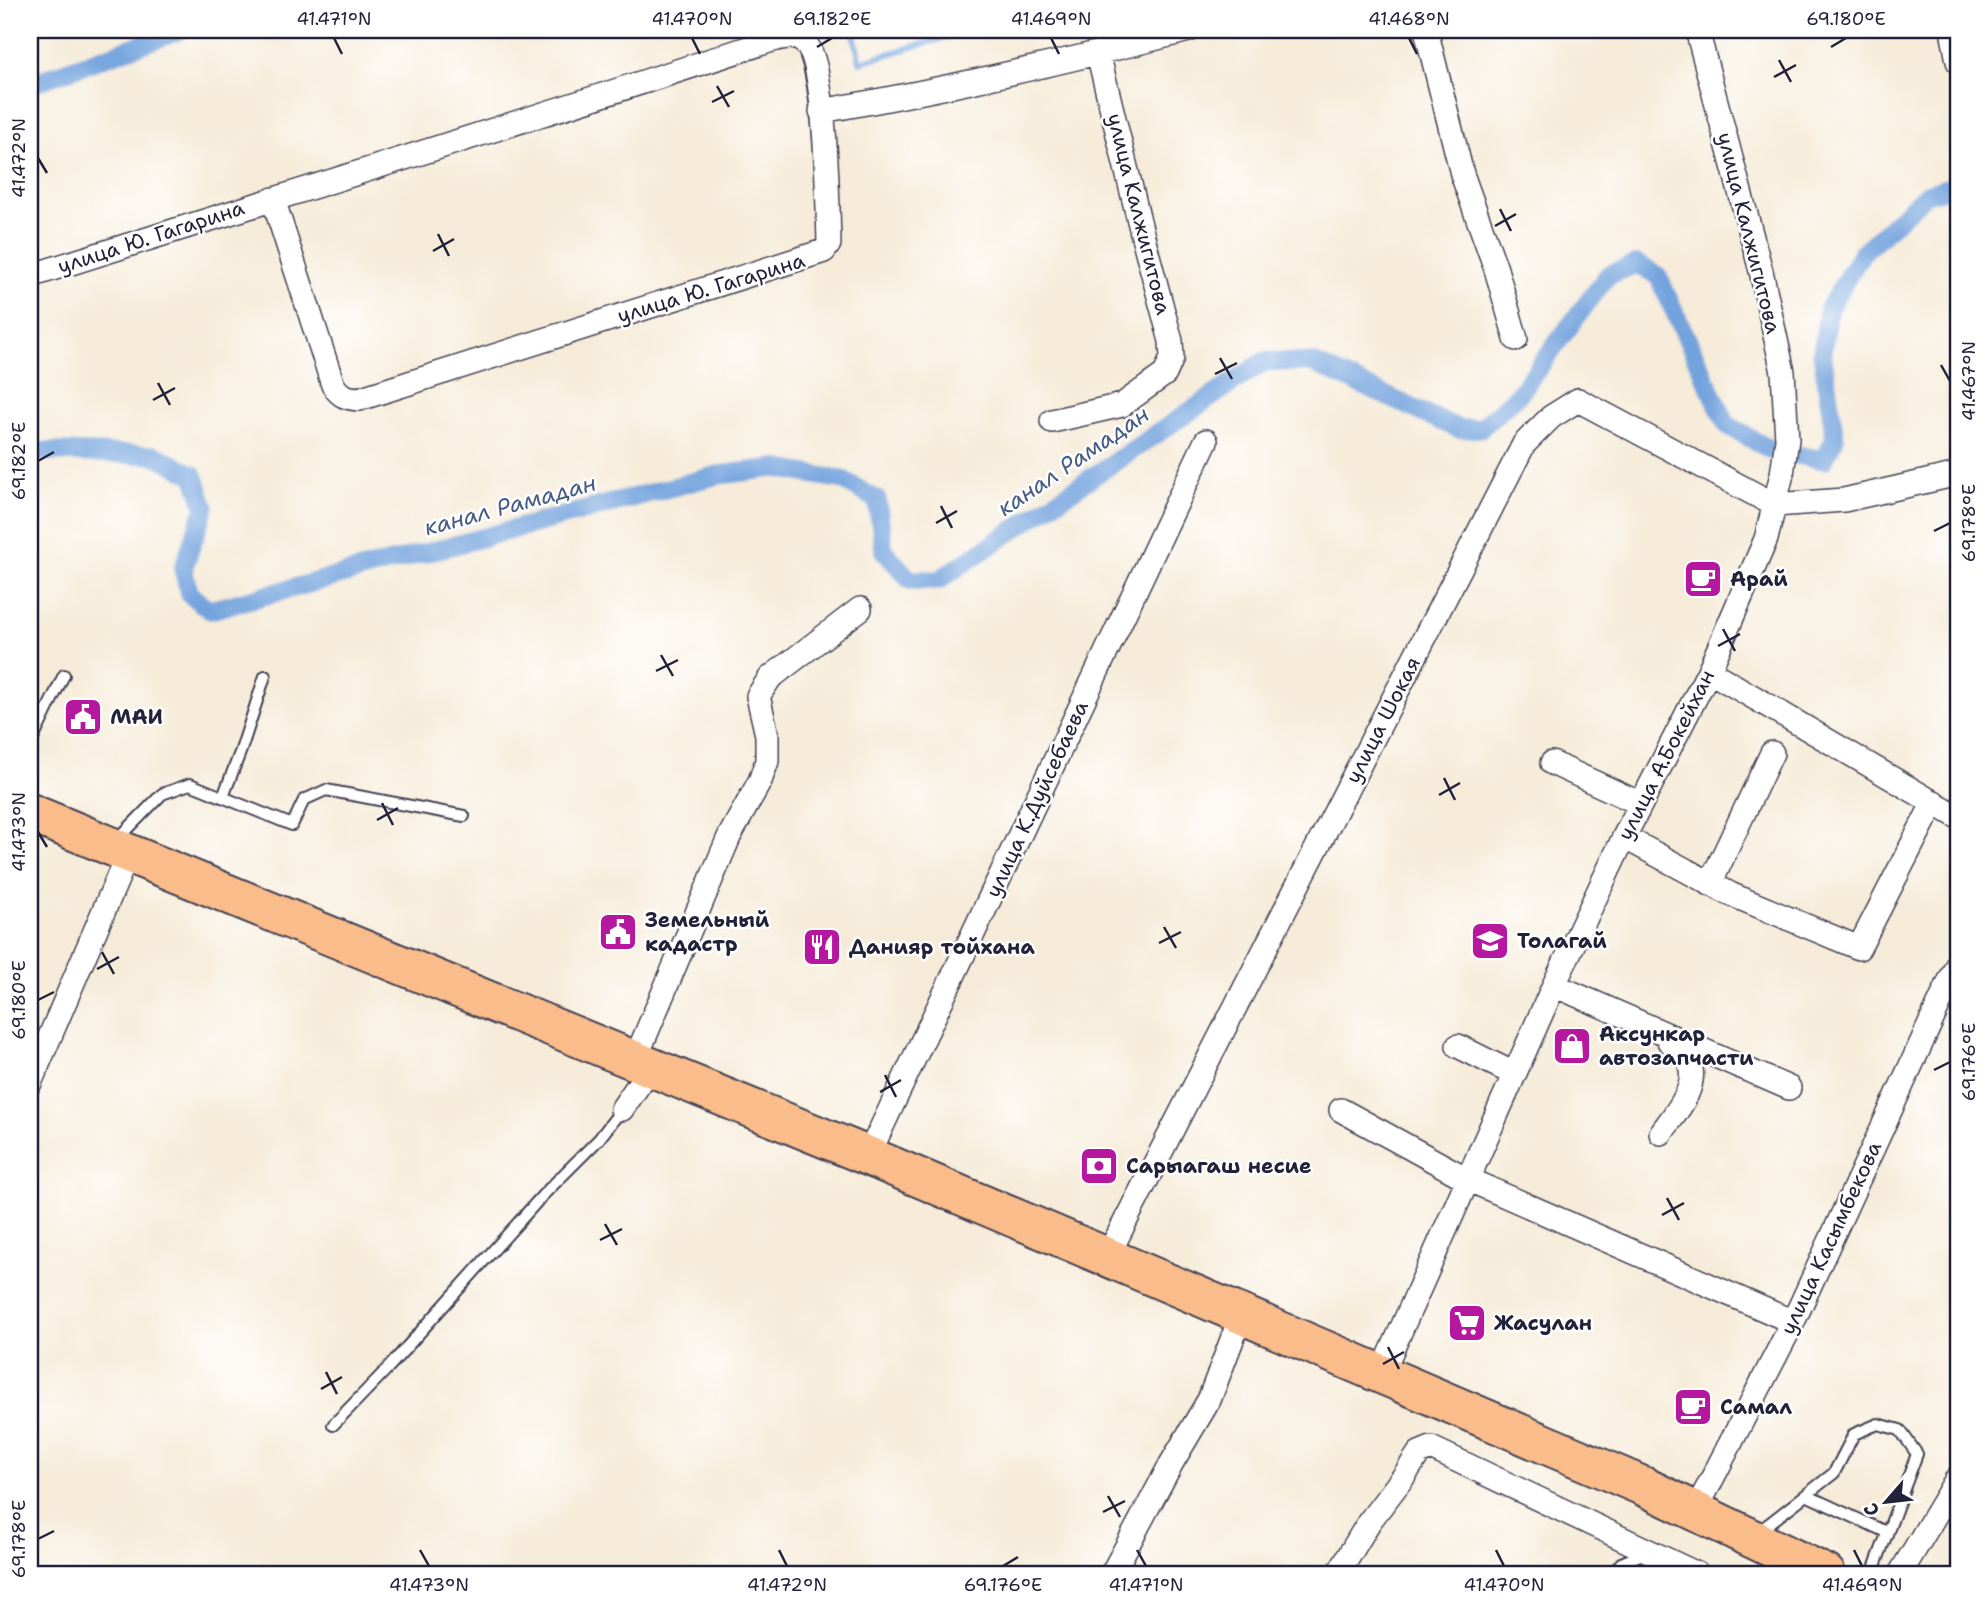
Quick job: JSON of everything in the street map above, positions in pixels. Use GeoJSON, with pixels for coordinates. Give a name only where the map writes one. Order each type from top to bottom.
{"type":"FeatureCollection","features":[{"type":"Feature","properties":{"kind":"highway"},"geometry":{"type":"LineString","coordinates":[[30,813],[1107,1257],[1696,1510],[1826,1574]]}},
{"type":"Feature","properties":{"kind":"street"},"geometry":{"type":"LineString","coordinates":[[821,111],[913,94],[1189,30]]}},
{"type":"Feature","properties":{"kind":"street"},"geometry":{"type":"LineString","coordinates":[[1426,30],[1462,174],[1496,269],[1516,339]]}},
{"type":"Feature","properties":{"kind":"street","name":"улица Калжигитова"},"geometry":{"type":"LineString","coordinates":[[1697,30],[1761,271],[1783,372],[1787,439]]}},
{"type":"Feature","properties":{"kind":"street"},"geometry":{"type":"LineString","coordinates":[[1952,30],[1958,61]]}},
{"type":"Feature","properties":{"kind":"street","name":"улица Ю. Гагарина"},"geometry":{"type":"LineString","coordinates":[[30,276],[273,198],[790,36],[800,39],[812,52],[819,86],[829,244],[818,255],[755,272],[359,399],[339,394],[333,384],[273,198]]}},
{"type":"Feature","properties":{"kind":"street","name":"улица Калжигитова"},"geometry":{"type":"LineString","coordinates":[[1052,421],[1122,405],[1166,374],[1172,358],[1171,341],[1098,53]]}},
{"type":"Feature","properties":{"kind":"street","name":"улица Шокая"},"geometry":{"type":"LineString","coordinates":[[1107,1257],[1524,444],[1551,417],[1578,400],[1775,505]]}},
{"type":"Feature","properties":{"kind":"street","name":"улица А.Бокейхан"},"geometry":{"type":"LineString","coordinates":[[1381,1375],[1554,985],[1640,804],[1709,671],[1766,539],[1782,474],[1787,439]]}},
{"type":"Feature","properties":{"kind":"street","name":"улица К.Дуйсебаева"},"geometry":{"type":"LineString","coordinates":[[867,1156],[1206,441]]}},
{"type":"Feature","properties":{"kind":"street"},"geometry":{"type":"LineString","coordinates":[[1775,505],[1844,500],[1958,474]]}},
{"type":"Feature","properties":{"kind":"street"},"geometry":{"type":"LineString","coordinates":[[622,1109],[643,1064],[729,837],[760,781],[767,761],[767,735],[758,696],[769,678],[860,610]]}},
{"type":"Feature","properties":{"kind":"street"},"geometry":{"type":"LineString","coordinates":[[1709,671],[1958,817]]}},
{"type":"Feature","properties":{"kind":"street"},"geometry":{"type":"LineString","coordinates":[[1710,884],[1772,753]]}},
{"type":"Feature","properties":{"kind":"street"},"geometry":{"type":"LineString","coordinates":[[1552,762],[1640,804]]}},
{"type":"Feature","properties":{"kind":"street"},"geometry":{"type":"LineString","coordinates":[[1624,837],[1710,884],[1859,948],[1934,802]]}},
{"type":"Feature","properties":{"kind":"street"},"geometry":{"type":"LineString","coordinates":[[31,1079],[119,850]]}},
{"type":"Feature","properties":{"kind":"street","name":"улица Касымбекова"},"geometry":{"type":"LineString","coordinates":[[1696,1510],[1793,1322],[1958,963]]}},
{"type":"Feature","properties":{"kind":"street"},"geometry":{"type":"LineString","coordinates":[[1554,985],[1789,1088]]}},
{"type":"Feature","properties":{"kind":"street"},"geometry":{"type":"LineString","coordinates":[[1656,1030],[1688,1058],[1693,1074],[1681,1107],[1661,1133]]}},
{"type":"Feature","properties":{"kind":"street"},"geometry":{"type":"LineString","coordinates":[[1458,1046],[1514,1074]]}},
{"type":"Feature","properties":{"kind":"street"},"geometry":{"type":"LineString","coordinates":[[1340,1110],[1467,1179],[1793,1322]]}},
{"type":"Feature","properties":{"kind":"street"},"geometry":{"type":"LineString","coordinates":[[1112,1574],[1209,1400],[1241,1315]]}},
{"type":"Feature","properties":{"kind":"street"},"geometry":{"type":"LineString","coordinates":[[1338,1574],[1369,1522],[1419,1453],[1431,1448],[1697,1574]]}},
{"type":"Feature","properties":{"kind":"street"},"geometry":{"type":"LineString","coordinates":[[1900,1574],[1958,1476]]}},
{"type":"Feature","properties":{"kind":"lane"},"geometry":{"type":"LineString","coordinates":[[30,745],[64,675]]}},
{"type":"Feature","properties":{"kind":"lane"},"geometry":{"type":"LineString","coordinates":[[223,797],[265,676]]}},
{"type":"Feature","properties":{"kind":"lane"},"geometry":{"type":"LineString","coordinates":[[119,850],[162,794],[190,784],[292,825],[304,800],[326,790],[464,816]]}},
{"type":"Feature","properties":{"kind":"lane"},"geometry":{"type":"LineString","coordinates":[[333,1425],[388,1368],[542,1196],[599,1139],[622,1109]]}},
{"type":"Feature","properties":{"kind":"lane"},"geometry":{"type":"LineString","coordinates":[[1752,1537],[1834,1473],[1854,1434],[1878,1424],[1900,1430],[1917,1454],[1872,1574]]}},
{"type":"Feature","properties":{"kind":"lane"},"geometry":{"type":"LineString","coordinates":[[1806,1495],[1886,1532]]}},
{"type":"Feature","properties":{"kind":"lane"},"geometry":{"type":"LineString","coordinates":[[1613,1574],[1621,1563],[1651,1551]]}},
{"type":"Feature","properties":{"kind":"waterway","name":"канал Рамадан"},"geometry":{"type":"LineString","coordinates":[[30,84],[181,30]]}},
{"type":"Feature","properties":{"kind":"waterway"},"geometry":{"type":"LineString","coordinates":[[853,30],[860,62],[972,30]]}},
{"type":"Feature","properties":{"kind":"waterway","name":"канал Рамадан"},"geometry":{"type":"LineString","coordinates":[[30,451],[155,455],[194,475],[205,507],[183,569],[190,595],[210,610],[718,475],[775,468],[843,480],[877,500],[884,551],[910,580],[939,580],[1265,361],[1313,363],[1459,429],[1481,428],[1518,395],[1608,275],[1637,264],[1658,276],[1727,425],[1771,450],[1824,460],[1835,438],[1822,352],[1829,308],[1862,253],[1926,194],[1958,185]]}},
{"type":"Feature","properties":{"kind":"place","name":"Арай"},"geometry":{"type":"Point","coordinates":[1703,579]}},
{"type":"Feature","properties":{"kind":"place","name":"МАИ"},"geometry":{"type":"Point","coordinates":[83,717]}},
{"type":"Feature","properties":{"kind":"place","name":"Земельный кадастр"},"geometry":{"type":"Point","coordinates":[618,932]}},
{"type":"Feature","properties":{"kind":"place","name":"Толагай"},"geometry":{"type":"Point","coordinates":[1490,941]}},
{"type":"Feature","properties":{"kind":"place","name":"Данияр тойхана"},"geometry":{"type":"Point","coordinates":[822,947]}},
{"type":"Feature","properties":{"kind":"place","name":"Аксункар автозапчасти"},"geometry":{"type":"Point","coordinates":[1572,1046]}},
{"type":"Feature","properties":{"kind":"place","name":"Сарыагаш несие"},"geometry":{"type":"Point","coordinates":[1099,1166]}},
{"type":"Feature","properties":{"kind":"place","name":"Жасулан"},"geometry":{"type":"Point","coordinates":[1467,1323]}},
{"type":"Feature","properties":{"kind":"place","name":"Самал"},"geometry":{"type":"Point","coordinates":[1693,1407]}}]}
